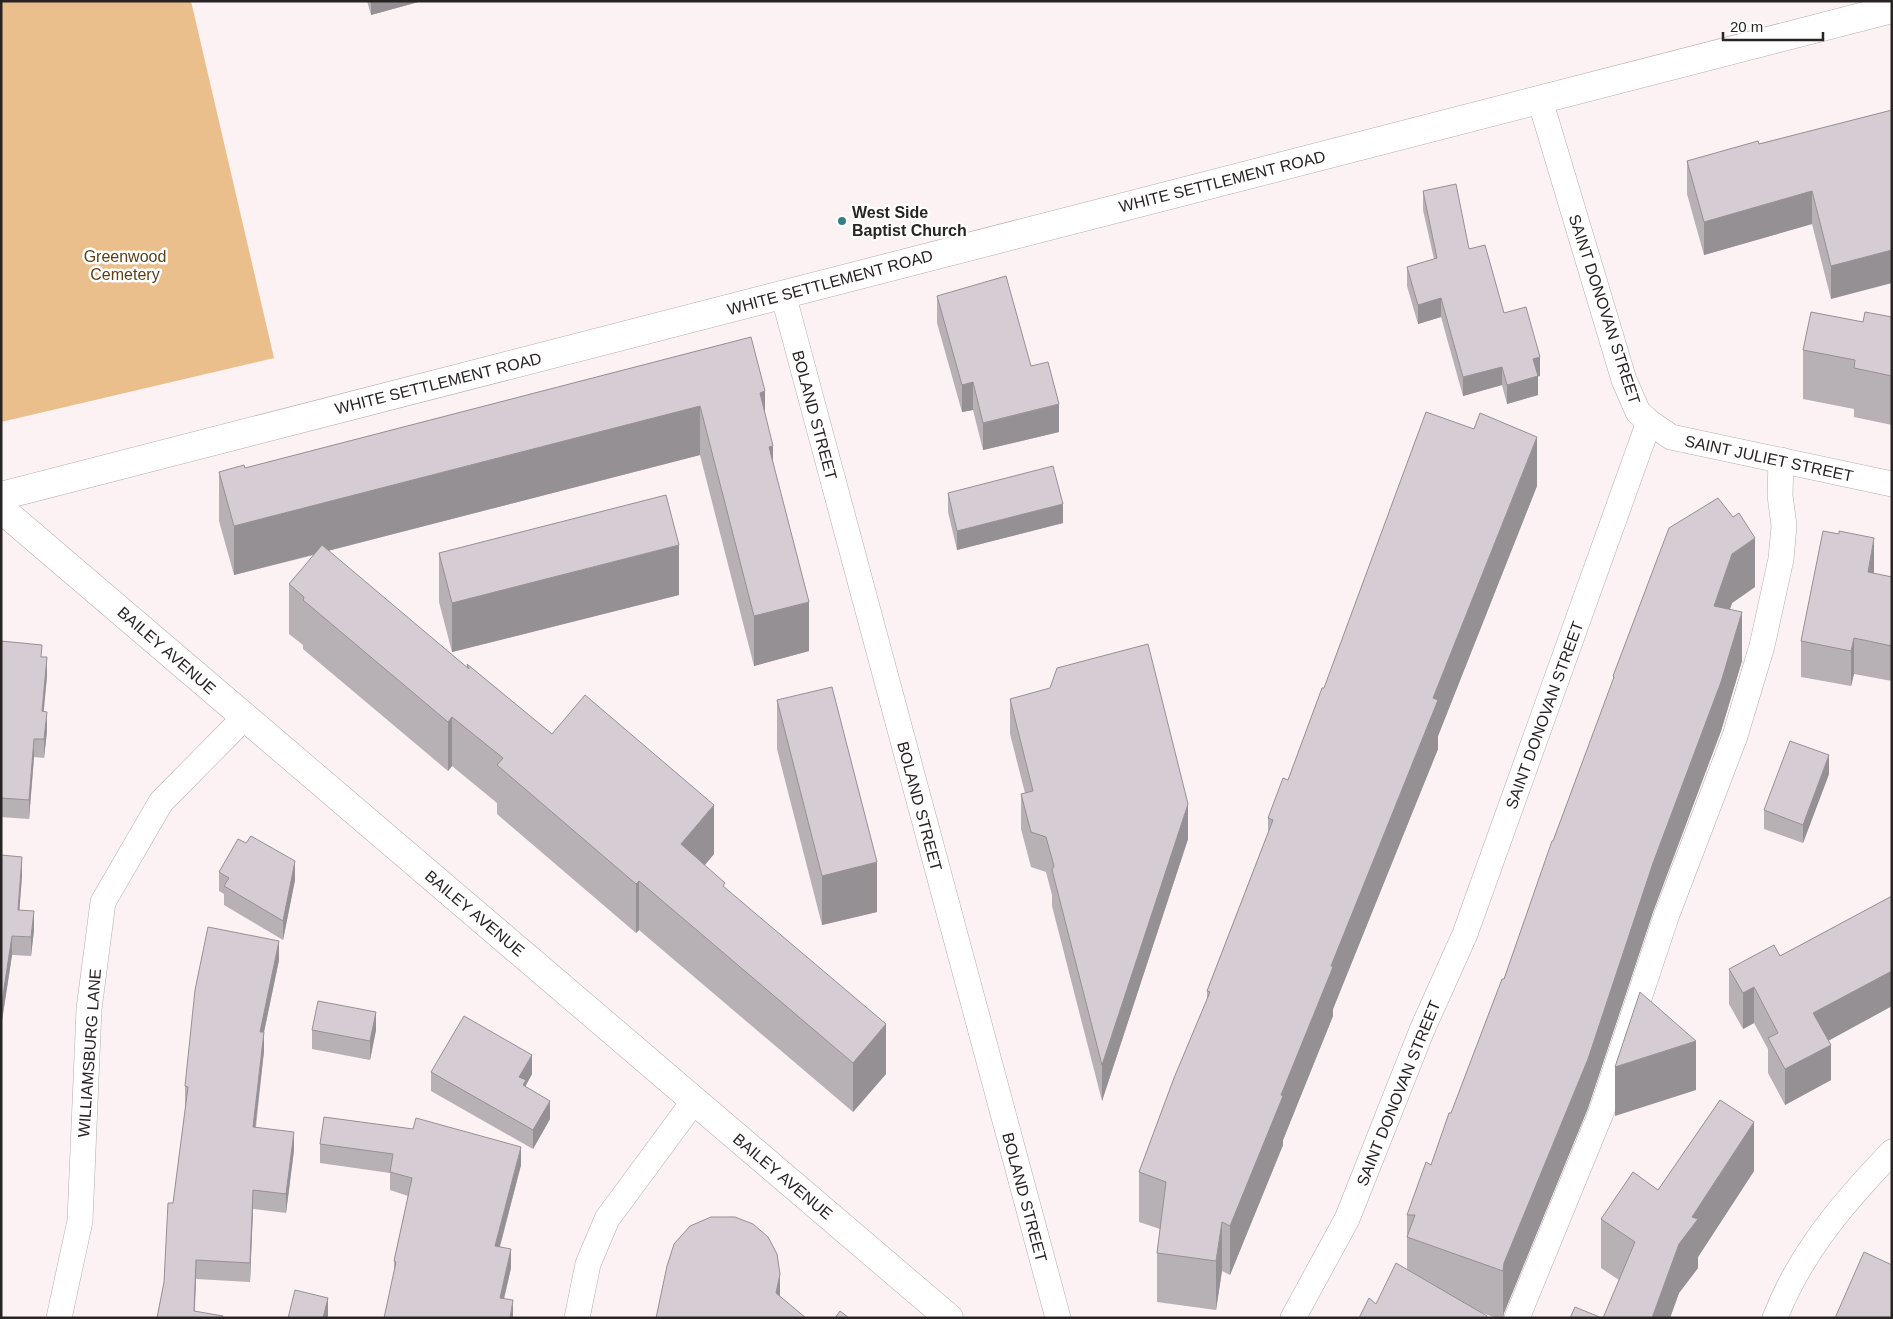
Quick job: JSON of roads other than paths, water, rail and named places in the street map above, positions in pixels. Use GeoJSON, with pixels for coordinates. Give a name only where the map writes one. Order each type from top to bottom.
{"type":"FeatureCollection","features":[{"type":"Feature","properties":{"kind":"main road","name":"WHITE SETTLEMENT ROAD"},"geometry":{"type":"LineString","coordinates":[[1,496],[1892,9]]}},
{"type":"Feature","properties":{"kind":"main road","name":"BAILEY AVENUE"},"geometry":{"type":"LineString","coordinates":[[1,509],[949,1318]]}},
{"type":"Feature","properties":{"kind":"street","name":"SAINT DONOVAN STREET"},"geometry":{"type":"LineString","coordinates":[[1292,1318],[1347,1219],[1422,1030],[1465,934],[1649,422],[1638,412],[1624,380],[1540,100]]}},
{"type":"Feature","properties":{"kind":"street","name":"BOLAND STREET"},"geometry":{"type":"LineString","coordinates":[[783,294],[1058,1318]]}},
{"type":"Feature","properties":{"kind":"street","name":"SAINT JULIET STREET"},"geometry":{"type":"LineString","coordinates":[[1649,422],[1671,436],[1892,484]]}},
{"type":"Feature","properties":{"kind":"street"},"geometry":{"type":"LineString","coordinates":[[1517,1318],[1601,1113],[1666,917],[1735,736],[1762,646],[1782,558],[1784,526],[1780,495],[1781,460]]}},
{"type":"Feature","properties":{"kind":"street","name":"WILLIAMSBURG LANE"},"geometry":{"type":"LineString","coordinates":[[59,1318],[80,1221],[89,1009],[103,902],[161,802],[245,716]]}},
{"type":"Feature","properties":{"kind":"street"},"geometry":{"type":"LineString","coordinates":[[577,1318],[588,1264],[607,1220],[694,1101]]}},
{"type":"Feature","properties":{"kind":"street"},"geometry":{"type":"LineString","coordinates":[[1775,1318],[1786,1290],[1823,1229],[1856,1189],[1892,1152]]}},
{"type":"Feature","properties":{"kind":"place","name":"West Side Baptist Church"},"geometry":{"type":"Point","coordinates":[842,221]}},
{"type":"Feature","properties":{"kind":"park label","name":"Greenwood Cemetery"},"geometry":{"type":"Point","coordinates":[125,265]}}]}
